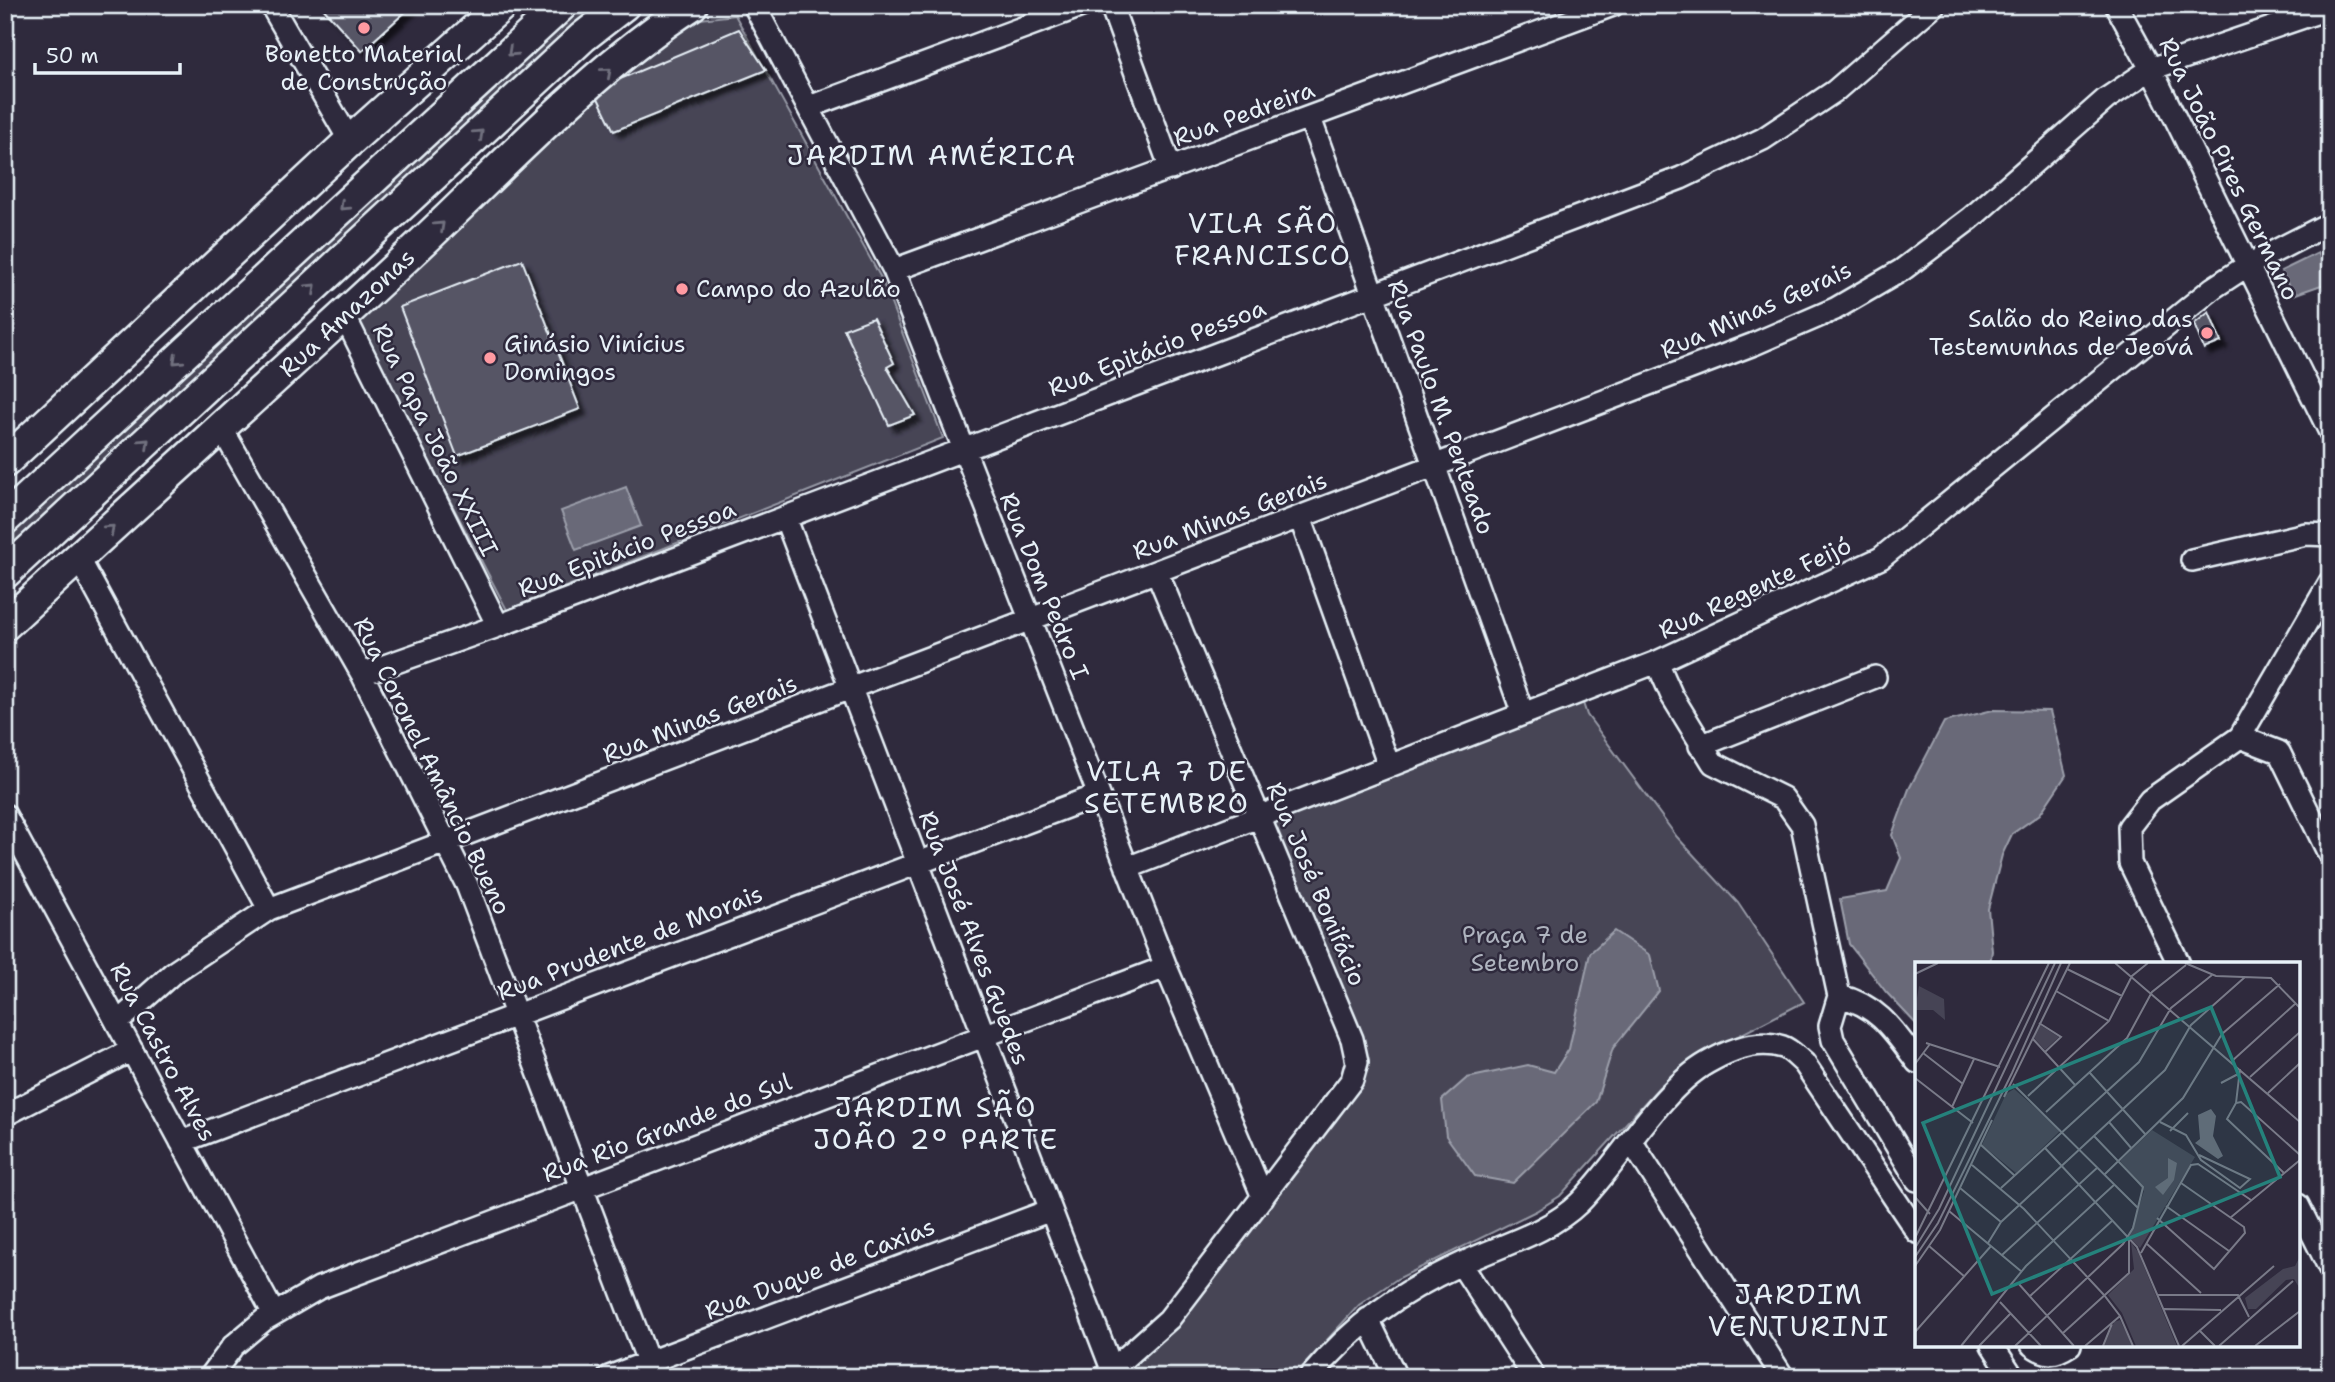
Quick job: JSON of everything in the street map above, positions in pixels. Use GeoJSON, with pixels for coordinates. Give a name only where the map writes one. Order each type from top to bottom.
{"type":"FeatureCollection","features":[{"type":"Feature","properties":{"kind":"street"},"geometry":{"type":"LineString","coordinates":[[271,5],[350,141]]}},
{"type":"Feature","properties":{"kind":"street"},"geometry":{"type":"LineString","coordinates":[[5,462],[350,141],[502,5]]}},
{"type":"Feature","properties":{"kind":"street"},"geometry":{"type":"LineString","coordinates":[[5,519],[562,5]]}},
{"type":"Feature","properties":{"kind":"street"},"geometry":{"type":"LineString","coordinates":[[5,573],[583,37],[624,5]]}},
{"type":"Feature","properties":{"kind":"street","name":"Rua Amazonas"},"geometry":{"type":"LineString","coordinates":[[5,625],[222,429],[580,95],[657,28],[692,5]]}},
{"type":"Feature","properties":{"kind":"street","name":"Rua Dom Pedro I"},"geometry":{"type":"LineString","coordinates":[[754,5],[894,270],[1166,967],[1263,1197]]}},
{"type":"Feature","properties":{"kind":"street"},"geometry":{"type":"LineString","coordinates":[[809,107],[1084,5]]}},
{"type":"Feature","properties":{"kind":"street"},"geometry":{"type":"LineString","coordinates":[[1111,5],[1171,169]]}},
{"type":"Feature","properties":{"kind":"street","name":"Rua Pedreira"},"geometry":{"type":"LineString","coordinates":[[894,270],[1613,5]]}},
{"type":"Feature","properties":{"kind":"street","name":"Rua Epitácio Pessoa"},"geometry":{"type":"LineString","coordinates":[[362,674],[498,626],[1681,178],[1763,139],[1835,91],[1934,5]]}},
{"type":"Feature","properties":{"kind":"street","name":"Rua João Pires Germano"},"geometry":{"type":"LineString","coordinates":[[2116,5],[2151,69],[2330,432]]}},
{"type":"Feature","properties":{"kind":"street","name":"Rua Minas Gerais"},"geometry":{"type":"LineString","coordinates":[[118,1022],[173,973],[269,909],[1435,467],[1754,344],[1835,309],[1902,270],[1971,219],[2106,99],[2151,69],[2330,8]]}},
{"type":"Feature","properties":{"kind":"street","name":"Rua Paulo M. Penteado"},"geometry":{"type":"LineString","coordinates":[[1310,118],[1523,714]]}},
{"type":"Feature","properties":{"kind":"street","name":"Rua Regente Feijó"},"geometry":{"type":"LineString","coordinates":[[1127,868],[1657,662],[1881,558],[2213,288],[2248,265],[2330,223]]}},
{"type":"Feature","properties":{"kind":"street","name":"Rua Papa João XXIII"},"geometry":{"type":"LineString","coordinates":[[344,315],[498,626]]}},
{"type":"Feature","properties":{"kind":"street","name":"Rua Coronel Amâncio Bueno"},"geometry":{"type":"LineString","coordinates":[[222,429],[362,674],[467,885],[651,1369]]}},
{"type":"Feature","properties":{"kind":"street","name":"Rua José Alves Guedes"},"geometry":{"type":"LineString","coordinates":[[785,517],[1112,1375]]}},
{"type":"Feature","properties":{"kind":"street"},"geometry":{"type":"LineString","coordinates":[[1300,517],[1389,765]]}},
{"type":"Feature","properties":{"kind":"street"},"geometry":{"type":"LineString","coordinates":[[2192,560],[2306,534],[2330,535]]}},
{"type":"Feature","properties":{"kind":"street"},"geometry":{"type":"LineString","coordinates":[[78,557],[269,909]]}},
{"type":"Feature","properties":{"kind":"street","name":"Rua José Bonifácio"},"geometry":{"type":"LineString","coordinates":[[1157,572],[1352,1039],[1357,1062],[1353,1080],[1263,1197]]}},
{"type":"Feature","properties":{"kind":"street"},"geometry":{"type":"LineString","coordinates":[[2178,962],[2130,863],[2129,827],[2150,800],[2240,737],[2330,582]]}},
{"type":"Feature","properties":{"kind":"street"},"geometry":{"type":"LineString","coordinates":[[1657,662],[1700,746],[1713,763],[1783,798],[1802,825],[1839,996],[1830,1026],[1833,1040],[1915,1177]]}},
{"type":"Feature","properties":{"kind":"street"},"geometry":{"type":"LineString","coordinates":[[1700,746],[1875,677]]}},
{"type":"Feature","properties":{"kind":"street"},"geometry":{"type":"LineString","coordinates":[[2240,737],[2279,752],[2330,856]]}},
{"type":"Feature","properties":{"kind":"street","name":"Rua Prudente de Morais"},"geometry":{"type":"LineString","coordinates":[[181,1142],[1098,795]]}},
{"type":"Feature","properties":{"kind":"street","name":"Rua Castro Alves"},"geometry":{"type":"LineString","coordinates":[[5,815],[274,1314]]}},
{"type":"Feature","properties":{"kind":"street","name":"Rua Rio Grande do Sul"},"geometry":{"type":"LineString","coordinates":[[212,1376],[233,1346],[274,1314],[319,1288],[1166,967]]}},
{"type":"Feature","properties":{"kind":"street"},"geometry":{"type":"LineString","coordinates":[[1839,996],[1858,1001],[1884,1018],[1915,1059]]}},
{"type":"Feature","properties":{"kind":"street"},"geometry":{"type":"LineString","coordinates":[[1310,1377],[1342,1339],[1399,1296],[1461,1264],[1548,1227],[1578,1204],[1669,1096],[1706,1063],[1751,1044],[1784,1047],[1804,1063],[1915,1229]]}},
{"type":"Feature","properties":{"kind":"street"},"geometry":{"type":"LineString","coordinates":[[5,1115],[132,1050]]}},
{"type":"Feature","properties":{"kind":"street"},"geometry":{"type":"LineString","coordinates":[[1631,1141],[1783,1377]]}},
{"type":"Feature","properties":{"kind":"street"},"geometry":{"type":"LineString","coordinates":[[1112,1375],[1169,1318],[1263,1197]]}},
{"type":"Feature","properties":{"kind":"street"},"geometry":{"type":"LineString","coordinates":[[2300,1209],[2330,1269]]}},
{"type":"Feature","properties":{"kind":"street","name":"Rua Duque de Caxias"},"geometry":{"type":"LineString","coordinates":[[608,1377],[651,1369],[1051,1210]]}},
{"type":"Feature","properties":{"kind":"street"},"geometry":{"type":"LineString","coordinates":[[1461,1264],[1534,1377]]}},
{"type":"Feature","properties":{"kind":"street"},"geometry":{"type":"LineString","coordinates":[[1368,1319],[1396,1377]]}},
{"type":"Feature","properties":{"kind":"street"},"geometry":{"type":"LineString","coordinates":[[1993,1347],[2013,1377]]}},
{"type":"Feature","properties":{"kind":"street"},"geometry":{"type":"LineString","coordinates":[[2035,1347],[2043,1353],[2056,1354],[2067,1347]]}},
{"type":"Feature","properties":{"kind":"green space"},"geometry":{"type":"Polygon","coordinates":[[[569,5],[607,5],[5,561],[5,527],[569,5]]]}},
{"type":"Feature","properties":{"kind":"green space"},"geometry":{"type":"Polygon","coordinates":[[[735,15],[881,278],[943,438],[507,610],[355,319],[664,34],[700,19],[735,15]]]}},
{"type":"Feature","properties":{"kind":"green space","name":"Praça 7 de Setembro"},"geometry":{"type":"Polygon","coordinates":[[[1580,694],[1587,715],[1677,837],[1738,903],[1804,1002],[1701,1055],[1659,1087],[1560,1196],[1536,1211],[1397,1279],[1359,1305],[1293,1377],[1120,1377],[1360,1061],[1269,816],[1580,694]]]}},
{"type":"Feature","properties":{"kind":"water"},"geometry":{"type":"Polygon","coordinates":[[[2318,253],[2330,274],[2330,282],[2293,295],[2281,271],[2318,253]]]}},
{"type":"Feature","properties":{"kind":"water"},"geometry":{"type":"Polygon","coordinates":[[[626,487],[641,526],[576,550],[561,511],[626,487]]]}},
{"type":"Feature","properties":{"kind":"water"},"geometry":{"type":"Polygon","coordinates":[[[1993,710],[2050,711],[2066,775],[2040,814],[2012,834],[2002,855],[1988,909],[1992,951],[1990,962],[1915,962],[1915,1023],[1886,992],[1849,944],[1840,899],[1887,891],[1901,858],[1892,835],[1909,789],[1944,722],[1993,710]]]}},
{"type":"Feature","properties":{"kind":"water"},"geometry":{"type":"Polygon","coordinates":[[[1614,931],[1650,955],[1659,991],[1613,1048],[1596,1102],[1513,1183],[1475,1176],[1446,1136],[1442,1100],[1467,1078],[1528,1065],[1554,1072],[1569,1049],[1590,953],[1614,931]]]}},
{"type":"Feature","properties":{"kind":"building","name":"Bonetto Material de Construção"},"geometry":{"type":"Polygon","coordinates":[[[320,5],[413,5],[362,51],[320,5]]]}},
{"type":"Feature","properties":{"kind":"building"},"geometry":{"type":"Polygon","coordinates":[[[739,29],[766,70],[614,131],[594,90],[739,29]]]}},
{"type":"Feature","properties":{"kind":"building","name":"Ginásio Vinícius Domingos"},"geometry":{"type":"Polygon","coordinates":[[[522,260],[580,409],[457,456],[400,307],[522,260]]]}},
{"type":"Feature","properties":{"kind":"building","name":"Salão do Reino das Testemunhas de Jeová"},"geometry":{"type":"Polygon","coordinates":[[[2209,312],[2221,342],[2204,349],[2194,324],[2209,312]]]}},
{"type":"Feature","properties":{"kind":"building"},"geometry":{"type":"Polygon","coordinates":[[[873,318],[894,363],[887,367],[915,415],[889,425],[844,329],[873,318]]]}},
{"type":"Feature","properties":{"kind":"place","name":"Bonetto Material de Construção"},"geometry":{"type":"Point","coordinates":[364,28]}},
{"type":"Feature","properties":{"kind":"place","name":"Campo do Azulão"},"geometry":{"type":"Point","coordinates":[682,289]}},
{"type":"Feature","properties":{"kind":"place","name":"Salão do Reino das Testemunhas de Jeová"},"geometry":{"type":"Point","coordinates":[2207,333]}},
{"type":"Feature","properties":{"kind":"place","name":"Ginásio Vinícius Domingos"},"geometry":{"type":"Point","coordinates":[490,358]}},
{"type":"Feature","properties":{"kind":"district","name":"JARDIM AMÉRICA"},"geometry":{"type":"Point","coordinates":[932,155]}},
{"type":"Feature","properties":{"kind":"district","name":"VILA SÃO FRANCISCO"},"geometry":{"type":"Point","coordinates":[1263,239]}},
{"type":"Feature","properties":{"kind":"district","name":"VILA 7 DE SETEMBRO"},"geometry":{"type":"Point","coordinates":[1167,787]}},
{"type":"Feature","properties":{"kind":"district","name":"JARDIM SÃO JOÃO 2° PARTE"},"geometry":{"type":"Point","coordinates":[936,1123]}},
{"type":"Feature","properties":{"kind":"district","name":"JARDIM VENTURINI"},"geometry":{"type":"Point","coordinates":[1799,1310]}}]}
